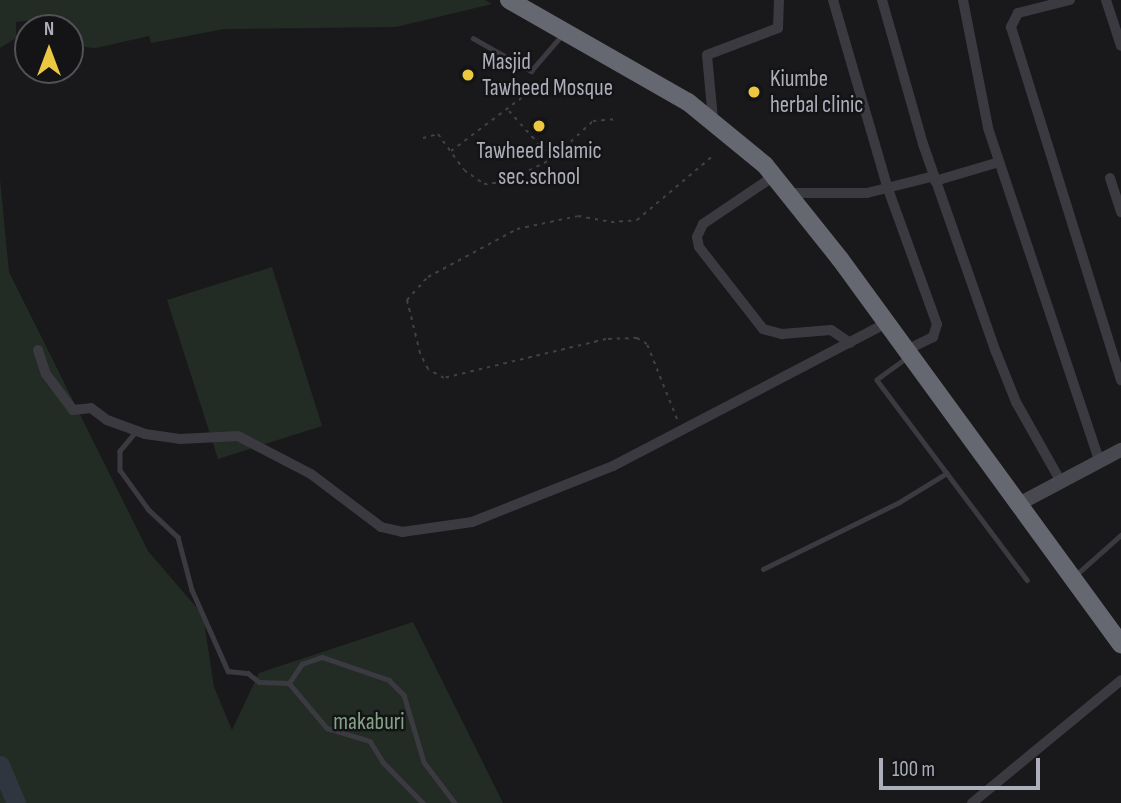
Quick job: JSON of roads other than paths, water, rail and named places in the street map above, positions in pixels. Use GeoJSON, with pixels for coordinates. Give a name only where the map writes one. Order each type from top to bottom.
{"type":"FeatureCollection","features":[{"type":"Feature","properties":{"kind":"highway"},"geometry":{"type":"LineString","coordinates":[[510,1],[713,119],[774,176],[886,323],[1017,505],[1121,643]]}},
{"type":"Feature","properties":{"kind":"street"},"geometry":{"type":"LineString","coordinates":[[713,119],[707,55],[778,29],[779,0]]}},
{"type":"Feature","properties":{"kind":"street"},"geometry":{"type":"LineString","coordinates":[[833,0],[888,189],[937,324],[933,337],[908,353]]}},
{"type":"Feature","properties":{"kind":"street"},"geometry":{"type":"LineString","coordinates":[[882,0],[934,178],[1007,379],[1061,482]]}},
{"type":"Feature","properties":{"kind":"street"},"geometry":{"type":"LineString","coordinates":[[963,0],[979,88],[999,162],[1100,462]]}},
{"type":"Feature","properties":{"kind":"street"},"geometry":{"type":"LineString","coordinates":[[1070,0],[1018,13],[1011,27],[1121,380]]}},
{"type":"Feature","properties":{"kind":"street"},"geometry":{"type":"LineString","coordinates":[[1106,0],[1121,46]]}},
{"type":"Feature","properties":{"kind":"street"},"geometry":{"type":"LineString","coordinates":[[788,193],[832,196],[888,189],[999,162]]}},
{"type":"Feature","properties":{"kind":"street"},"geometry":{"type":"LineString","coordinates":[[774,176],[703,224],[697,237],[699,247],[763,329],[782,334],[831,330],[850,343]]}},
{"type":"Feature","properties":{"kind":"street"},"geometry":{"type":"LineString","coordinates":[[1110,178],[1121,212]]}},
{"type":"Feature","properties":{"kind":"street"},"geometry":{"type":"LineString","coordinates":[[38,349],[46,374],[73,410],[91,408],[99,416],[136,431],[180,439],[238,436],[311,474],[381,527],[402,532],[444,528],[499,512],[612,466],[886,323]]}},
{"type":"Feature","properties":{"kind":"street"},"geometry":{"type":"LineString","coordinates":[[1017,505],[1121,450]]}},
{"type":"Feature","properties":{"kind":"street"},"geometry":{"type":"LineString","coordinates":[[972,803],[1121,680]]}},
{"type":"Feature","properties":{"kind":"lane"},"geometry":{"type":"LineString","coordinates":[[472,38],[531,71],[564,31]]}},
{"type":"Feature","properties":{"kind":"lane"},"geometry":{"type":"LineString","coordinates":[[908,353],[877,380],[1027,580]]}},
{"type":"Feature","properties":{"kind":"lane"},"geometry":{"type":"LineString","coordinates":[[136,431],[120,451],[120,470],[149,510],[178,537],[192,590],[228,671],[248,674],[259,681],[289,683],[327,729],[370,741],[383,762],[424,803]]}},
{"type":"Feature","properties":{"kind":"lane"},"geometry":{"type":"LineString","coordinates":[[763,569],[898,503],[947,473]]}},
{"type":"Feature","properties":{"kind":"lane"},"geometry":{"type":"LineString","coordinates":[[1073,578],[1121,535]]}},
{"type":"Feature","properties":{"kind":"lane"},"geometry":{"type":"LineString","coordinates":[[289,683],[302,664],[323,657],[389,680],[404,695],[424,762],[455,803]]}},
{"type":"Feature","properties":{"kind":"waterway"},"geometry":{"type":"LineString","coordinates":[[0,765],[16,803]]}},
{"type":"Feature","properties":{"kind":"place","name":"Masjid Tawheed Mosque"},"geometry":{"type":"Point","coordinates":[468,75]}},
{"type":"Feature","properties":{"kind":"place","name":"Kiumbe herbal clinic"},"geometry":{"type":"Point","coordinates":[754,92]}},
{"type":"Feature","properties":{"kind":"place","name":"Tawheed Islamic sec.school"},"geometry":{"type":"Point","coordinates":[539,126]}},
{"type":"Feature","properties":{"kind":"park label","name":"makaburi"},"geometry":{"type":"Point","coordinates":[369,722]}}]}
